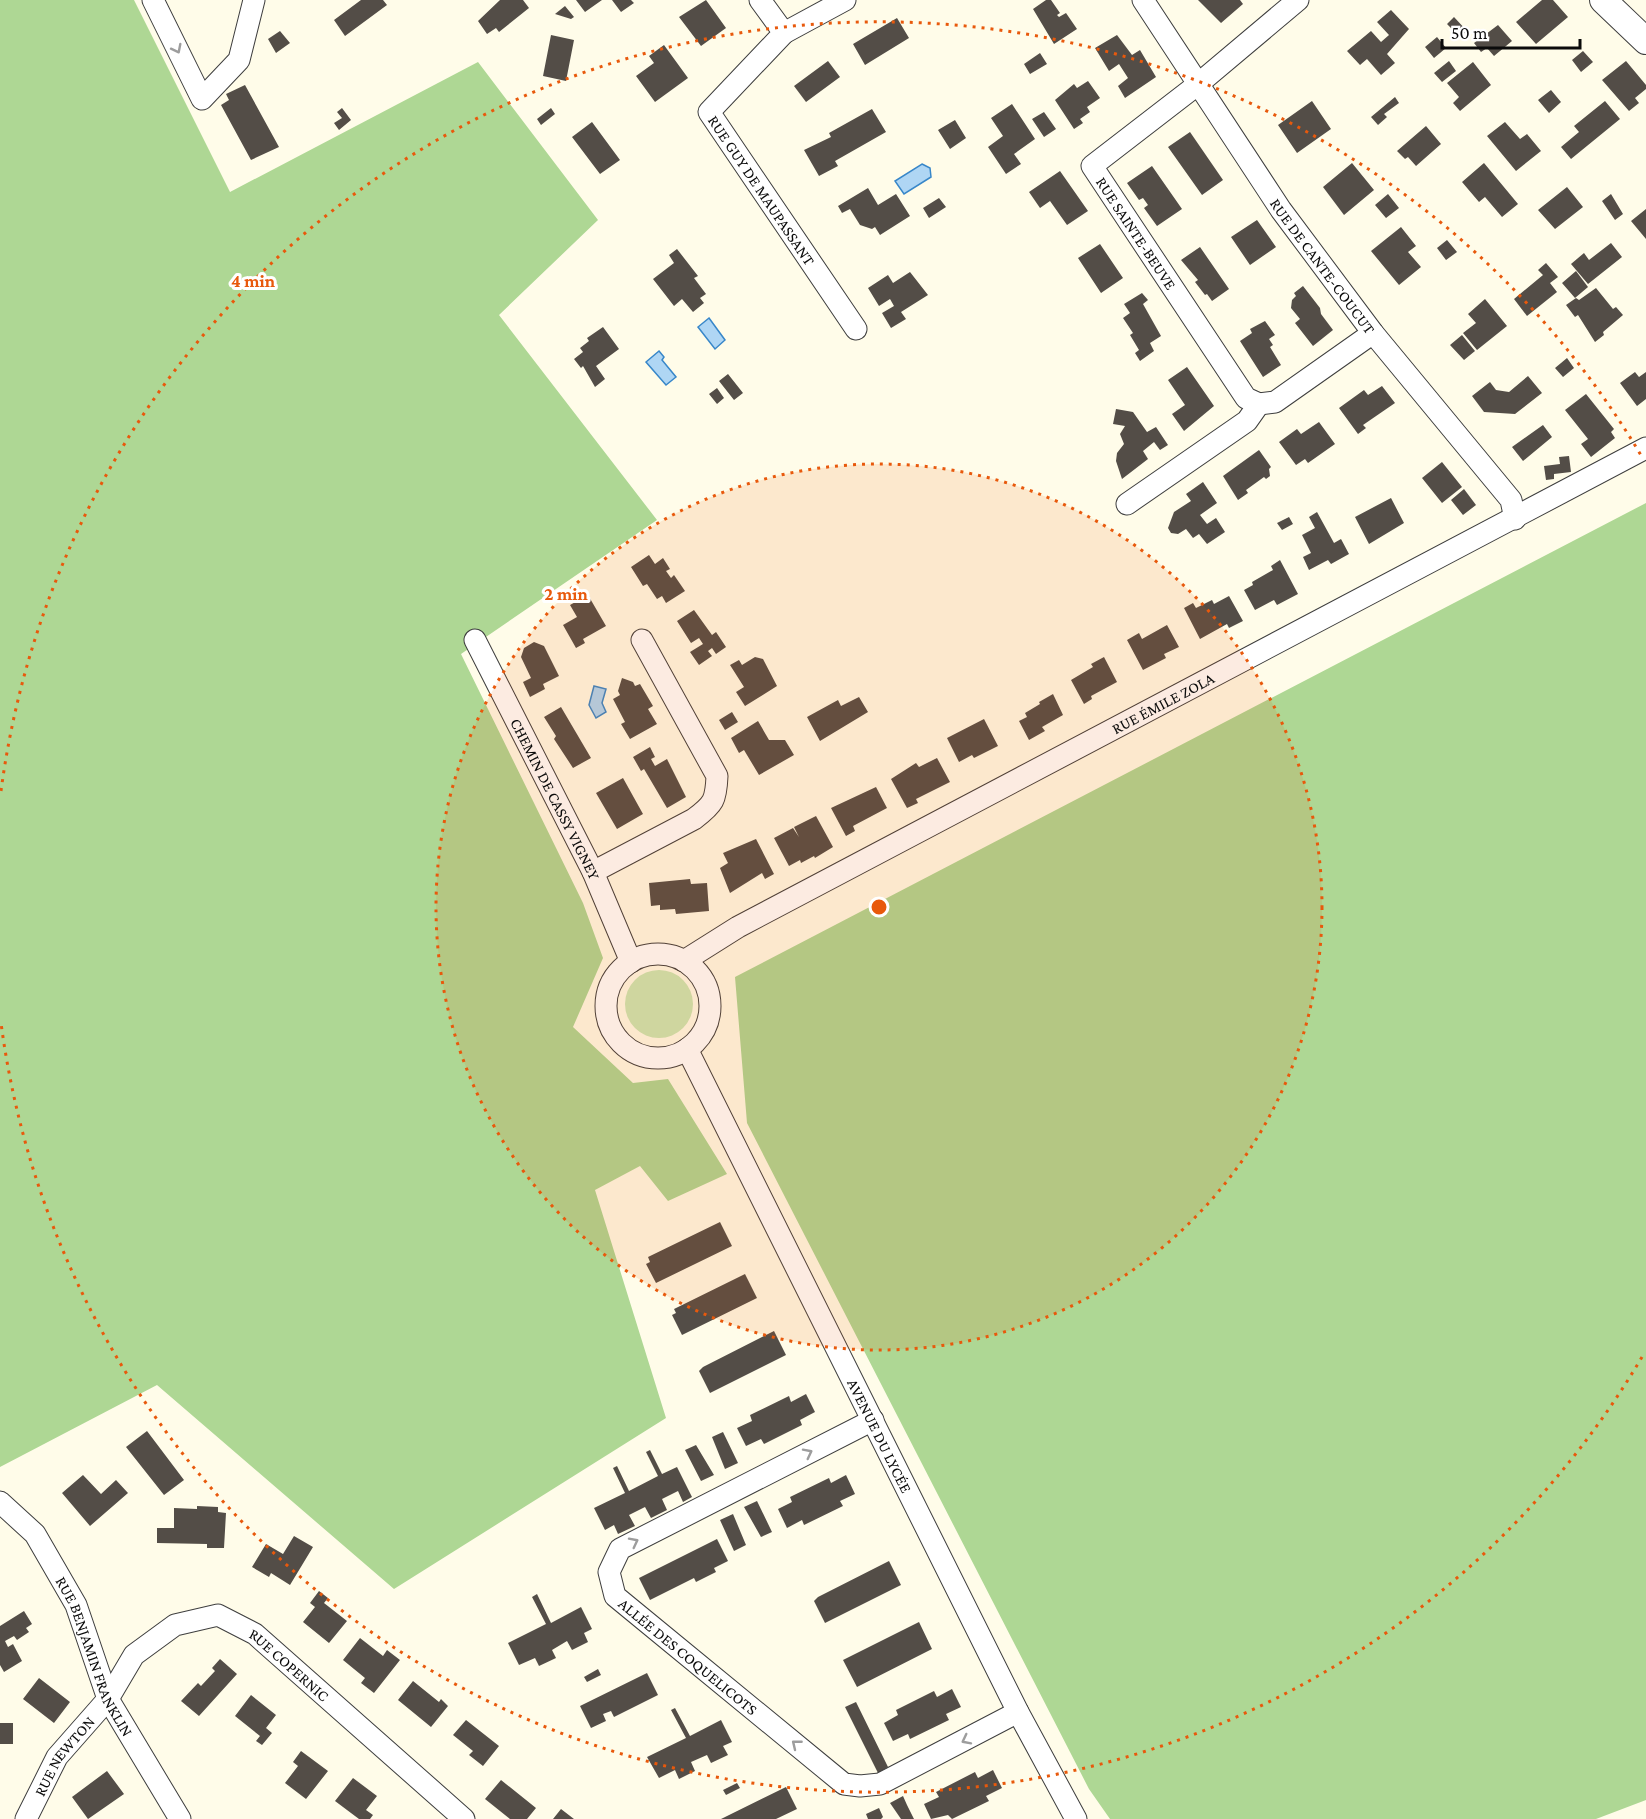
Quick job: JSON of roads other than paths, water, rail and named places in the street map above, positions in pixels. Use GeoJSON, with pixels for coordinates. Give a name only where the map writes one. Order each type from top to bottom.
{"type":"FeatureCollection","features":[{"type":"Feature","properties":{"kind":"street"},"geometry":{"type":"LineString","coordinates":[[153,0],[202,99],[239,60],[254,0]]}},
{"type":"Feature","properties":{"kind":"street"},"geometry":{"type":"LineString","coordinates":[[760,0],[784,33]]}},
{"type":"Feature","properties":{"kind":"street","name":"RUE GUY DE MAUPASSANT"},"geometry":{"type":"LineString","coordinates":[[845,0],[784,33],[709,112],[856,328]]}},
{"type":"Feature","properties":{"kind":"street","name":"RUE DE CANTE-COUCUT"},"geometry":{"type":"LineString","coordinates":[[1143,0],[1281,210],[1373,333],[1511,500],[1515,519]]}},
{"type":"Feature","properties":{"kind":"street"},"geometry":{"type":"LineString","coordinates":[[1197,85],[1298,0]]}},
{"type":"Feature","properties":{"kind":"street"},"geometry":{"type":"LineString","coordinates":[[1603,0],[1646,41]]}},
{"type":"Feature","properties":{"kind":"street","name":"RUE SAINTE-BEUVE"},"geometry":{"type":"LineString","coordinates":[[1197,85],[1092,166],[1246,398],[1259,404]]}},
{"type":"Feature","properties":{"kind":"street"},"geometry":{"type":"LineString","coordinates":[[1127,504],[1247,421],[1259,404],[1275,402],[1373,333]]}},
{"type":"Feature","properties":{"kind":"street","name":"RUE ÉMILE ZOLA"},"geometry":{"type":"LineString","coordinates":[[684,961],[738,927],[1646,448]]}},
{"type":"Feature","properties":{"kind":"street","name":"CHEMIN DE CASSY VIGNEY"},"geometry":{"type":"LineString","coordinates":[[475,640],[593,872],[631,962]]}},
{"type":"Feature","properties":{"kind":"street"},"geometry":{"type":"LineString","coordinates":[[593,872],[694,819],[709,807],[716,797],[717,776],[642,640]]}},
{"type":"Feature","properties":{"kind":"street"},"geometry":{"type":"LineString","coordinates":[[658,954],[684,961],[697,972],[706,987],[710,1005],[707,1022],[699,1037],[687,1049],[672,1056],[655,1058],[639,1055],[625,1047],[614,1034],[607,1019],[606,1002],[610,986],[618,972],[631,962],[658,954]]}},
{"type":"Feature","properties":{"kind":"street","name":"AVENUE DU LYCÉE"},"geometry":{"type":"LineString","coordinates":[[687,1049],[1018,1712],[1076,1819]]}},
{"type":"Feature","properties":{"kind":"street","name":"ALLÉE DES COQUELICOTS"},"geometry":{"type":"LineString","coordinates":[[873,1420],[620,1549],[609,1572],[615,1596],[844,1784],[860,1786],[880,1784],[1018,1712]]}},
{"type":"Feature","properties":{"kind":"street","name":"RUE BENJAMIN FRANKLIN"},"geometry":{"type":"LineString","coordinates":[[0,1502],[34,1534],[76,1605],[108,1699],[180,1819]]}},
{"type":"Feature","properties":{"kind":"street","name":"RUE COPERNIC"},"geometry":{"type":"LineString","coordinates":[[108,1699],[134,1655],[175,1625],[218,1615],[255,1634],[464,1819]]}},
{"type":"Feature","properties":{"kind":"street","name":"RUE NEWTON"},"geometry":{"type":"LineString","coordinates":[[26,1819],[57,1757],[108,1699]]}},
{"type":"Feature","properties":{"kind":"water"},"geometry":{"type":"Polygon","coordinates":[[[922,164],[930,168],[931,177],[904,194],[895,181],[922,164]]]}},
{"type":"Feature","properties":{"kind":"water"},"geometry":{"type":"Polygon","coordinates":[[[709,318],[725,340],[715,349],[698,327],[709,318]]]}},
{"type":"Feature","properties":{"kind":"water"},"geometry":{"type":"Polygon","coordinates":[[[659,351],[664,357],[662,360],[676,377],[666,385],[646,362],[659,351]]]}},
{"type":"Feature","properties":{"kind":"water"},"geometry":{"type":"Polygon","coordinates":[[[594,686],[606,689],[602,703],[606,712],[596,718],[589,705],[594,686]]]}}]}
